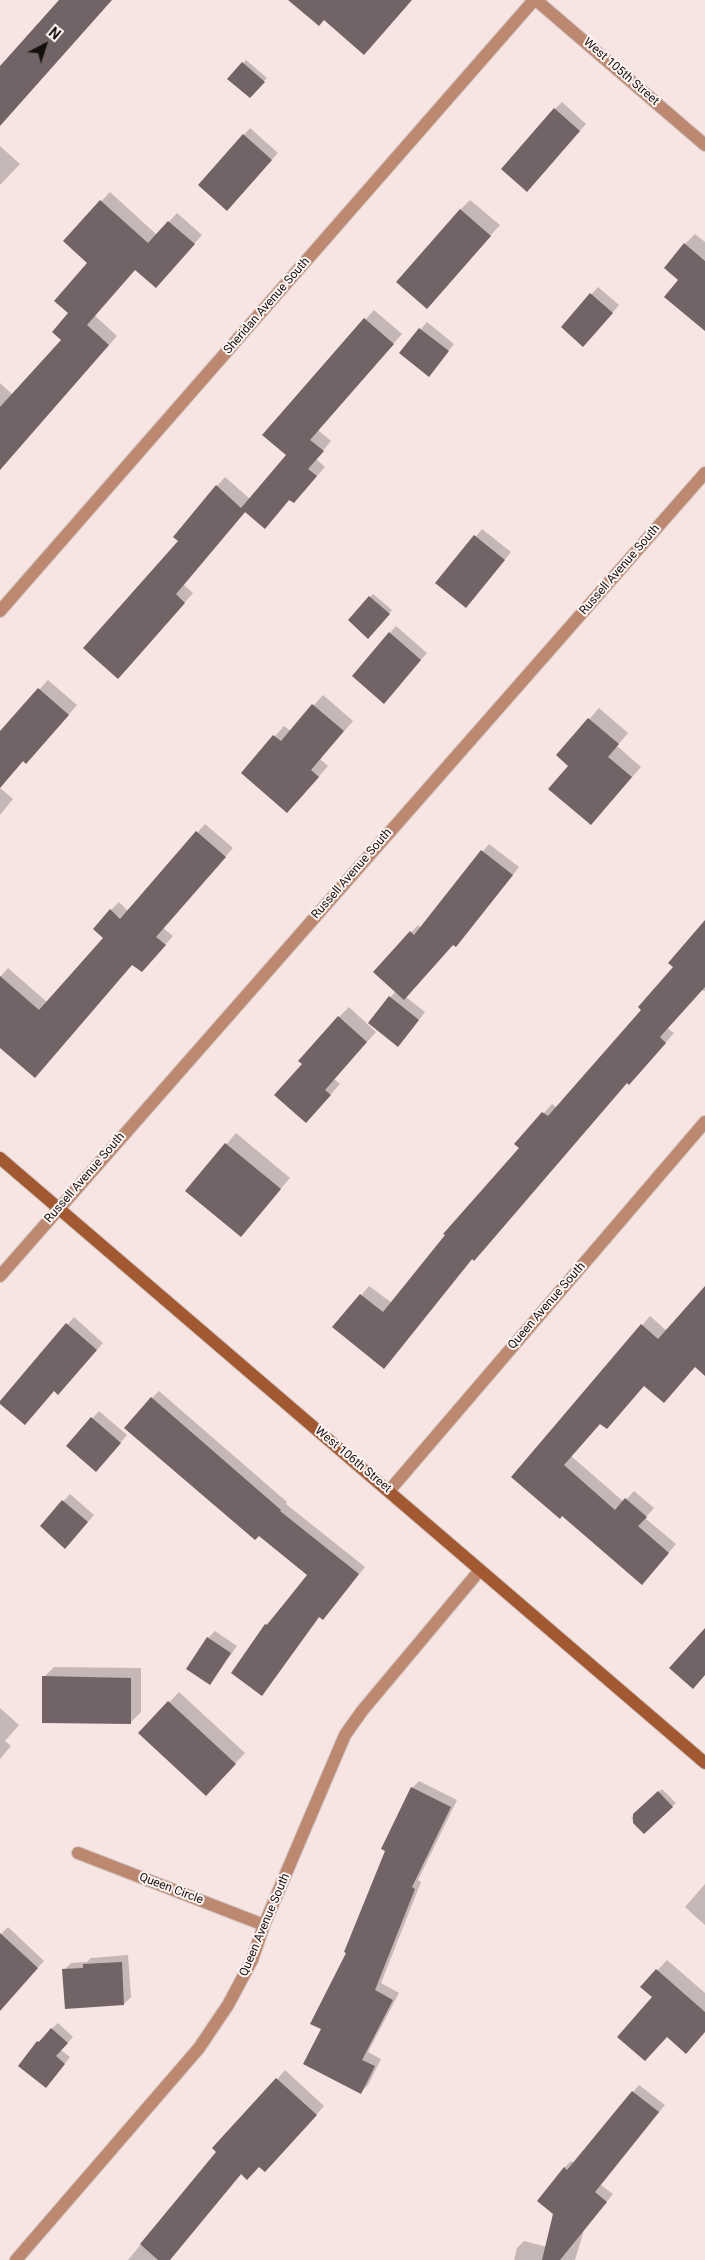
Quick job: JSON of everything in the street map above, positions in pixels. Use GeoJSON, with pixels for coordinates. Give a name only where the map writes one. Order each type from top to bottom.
{"type":"FeatureCollection","features":[{"type":"Feature","properties":{"kind":"street","name":"West 105th Street"},"geometry":{"type":"LineString","coordinates":[[535,0],[705,145]]}},
{"type":"Feature","properties":{"kind":"street","name":"Sheridan Avenue South"},"geometry":{"type":"LineString","coordinates":[[0,611],[535,0]]}},
{"type":"Feature","properties":{"kind":"street","name":"Russell Avenue South"},"geometry":{"type":"LineString","coordinates":[[0,1276],[705,473]]}},
{"type":"Feature","properties":{"kind":"street","name":"Queen Avenue South"},"geometry":{"type":"LineString","coordinates":[[389,1490],[705,1122]]}},
{"type":"Feature","properties":{"kind":"street","name":"West 106th Street"},"geometry":{"type":"LineString","coordinates":[[0,1158],[705,1763]]}},
{"type":"Feature","properties":{"kind":"street","name":"Queen Avenue South"},"geometry":{"type":"LineString","coordinates":[[16,2260],[199,2048],[228,2005],[252,1960],[264,1925],[345,1735],[362,1711],[480,1570]]}},
{"type":"Feature","properties":{"kind":"street","name":"Queen Circle"},"geometry":{"type":"LineString","coordinates":[[78,1853],[264,1925]]}},
{"type":"Feature","properties":{"kind":"building"},"geometry":{"type":"Polygon","coordinates":[[[59,0],[112,0],[0,126],[0,66],[59,0]]]}},
{"type":"Feature","properties":{"kind":"building"},"geometry":{"type":"Polygon","coordinates":[[[288,0],[412,0],[364,55],[324,20],[319,26],[288,0]]]}},
{"type":"Feature","properties":{"kind":"building"},"geometry":{"type":"Polygon","coordinates":[[[242,62],[265,82],[250,98],[227,79],[242,62]]]}},
{"type":"Feature","properties":{"kind":"building"},"geometry":{"type":"Polygon","coordinates":[[[554,108],[580,131],[527,192],[501,169],[554,108]]]}},
{"type":"Feature","properties":{"kind":"building"},"geometry":{"type":"Polygon","coordinates":[[[243,134],[272,160],[227,211],[198,185],[243,134]]]}},
{"type":"Feature","properties":{"kind":"building"},"geometry":{"type":"Polygon","coordinates":[[[100,200],[148,243],[168,221],[195,244],[156,288],[135,270],[87,325],[109,345],[0,470],[0,407],[61,340],[52,332],[68,313],[54,301],[87,263],[63,241],[100,200]]]}},
{"type":"Feature","properties":{"kind":"building"},"geometry":{"type":"Polygon","coordinates":[[[460,209],[491,236],[427,309],[396,282],[460,209]]]}},
{"type":"Feature","properties":{"kind":"building"},"geometry":{"type":"Polygon","coordinates":[[[684,243],[705,261],[705,331],[664,297],[678,280],[664,268],[684,243]]]}},
{"type":"Feature","properties":{"kind":"building"},"geometry":{"type":"Polygon","coordinates":[[[590,293],[613,313],[583,347],[561,327],[590,293]]]}},
{"type":"Feature","properties":{"kind":"building"},"geometry":{"type":"Polygon","coordinates":[[[364,318],[394,344],[310,440],[324,451],[308,469],[317,476],[294,503],[289,500],[265,529],[245,512],[176,594],[185,603],[118,679],[83,648],[178,541],[173,537],[216,485],[241,508],[286,455],[262,435],[364,318]]]}},
{"type":"Feature","properties":{"kind":"building"},"geometry":{"type":"Polygon","coordinates":[[[419,328],[449,351],[429,377],[399,353],[419,328]]]}},
{"type":"Feature","properties":{"kind":"building"},"geometry":{"type":"Polygon","coordinates":[[[474,535],[505,560],[466,608],[435,583],[474,535]]]}},
{"type":"Feature","properties":{"kind":"building"},"geometry":{"type":"Polygon","coordinates":[[[369,596],[390,614],[368,639],[348,620],[369,596]]]}},
{"type":"Feature","properties":{"kind":"building"},"geometry":{"type":"Polygon","coordinates":[[[389,632],[421,660],[384,704],[352,676],[389,632]]]}},
{"type":"Feature","properties":{"kind":"building"},"geometry":{"type":"Polygon","coordinates":[[[38,688],[69,715],[26,764],[23,761],[0,788],[0,731],[38,688]]]}},
{"type":"Feature","properties":{"kind":"building"},"geometry":{"type":"Polygon","coordinates":[[[312,704],[344,731],[311,770],[319,777],[287,813],[241,773],[273,735],[281,741],[312,704]]]}},
{"type":"Feature","properties":{"kind":"building"},"geometry":{"type":"Polygon","coordinates":[[[588,718],[619,744],[608,757],[632,777],[591,825],[548,789],[568,766],[556,755],[588,718]]]}},
{"type":"Feature","properties":{"kind":"building"},"geometry":{"type":"Polygon","coordinates":[[[196,831],[226,857],[156,937],[166,945],[142,972],[132,965],[35,1078],[0,1048],[0,976],[39,1010],[103,938],[93,929],[110,909],[120,919],[196,831]]]}},
{"type":"Feature","properties":{"kind":"building"},"geometry":{"type":"Polygon","coordinates":[[[481,850],[513,875],[456,947],[453,945],[404,1000],[373,972],[410,931],[414,935],[481,850]]]}},
{"type":"Feature","properties":{"kind":"building"},"geometry":{"type":"Polygon","coordinates":[[[705,920],[705,987],[660,1037],[666,1043],[629,1085],[627,1083],[474,1261],[472,1259],[384,1369],[332,1327],[360,1294],[383,1312],[445,1235],[443,1234],[519,1148],[514,1144],[542,1112],[548,1116],[641,1010],[638,1007],[673,967],[668,963],[705,920]]]}},
{"type":"Feature","properties":{"kind":"building"},"geometry":{"type":"Polygon","coordinates":[[[389,996],[419,1020],[398,1047],[368,1023],[389,996]]]}},
{"type":"Feature","properties":{"kind":"building"},"geometry":{"type":"Polygon","coordinates":[[[338,1016],[367,1042],[325,1090],[331,1095],[306,1123],[274,1095],[302,1064],[298,1061],[338,1016]]]}},
{"type":"Feature","properties":{"kind":"building"},"geometry":{"type":"Polygon","coordinates":[[[225,1143],[281,1189],[241,1237],[185,1191],[225,1143]]]}},
{"type":"Feature","properties":{"kind":"building"},"geometry":{"type":"Polygon","coordinates":[[[705,1286],[705,1376],[695,1367],[664,1403],[644,1386],[607,1429],[600,1424],[564,1465],[615,1510],[625,1498],[647,1517],[638,1526],[669,1553],[642,1585],[562,1516],[560,1519],[511,1477],[641,1324],[658,1339],[705,1286]]]}},
{"type":"Feature","properties":{"kind":"building"},"geometry":{"type":"Polygon","coordinates":[[[66,1323],[97,1350],[58,1395],[54,1391],[25,1425],[0,1404],[0,1401],[66,1323]]]}},
{"type":"Feature","properties":{"kind":"building"},"geometry":{"type":"Polygon","coordinates":[[[151,1397],[280,1511],[359,1574],[323,1620],[319,1617],[262,1696],[231,1673],[265,1624],[267,1625],[307,1575],[259,1536],[255,1540],[124,1428],[151,1397]]]}},
{"type":"Feature","properties":{"kind":"building"},"geometry":{"type":"Polygon","coordinates":[[[91,1417],[121,1443],[96,1472],[66,1446],[91,1417]]]}},
{"type":"Feature","properties":{"kind":"building"},"geometry":{"type":"Polygon","coordinates":[[[62,1500],[88,1522],[65,1549],[40,1526],[62,1500]]]}},
{"type":"Feature","properties":{"kind":"building"},"geometry":{"type":"Polygon","coordinates":[[[705,1628],[705,1675],[693,1689],[669,1668],[705,1628]]]}},
{"type":"Feature","properties":{"kind":"building"},"geometry":{"type":"Polygon","coordinates":[[[207,1637],[231,1653],[210,1685],[186,1669],[207,1637]]]}},
{"type":"Feature","properties":{"kind":"building"},"geometry":{"type":"Polygon","coordinates":[[[42,1676],[131,1678],[131,1724],[42,1723],[42,1676]]]}},
{"type":"Feature","properties":{"kind":"building"},"geometry":{"type":"Polygon","coordinates":[[[168,1701],[236,1764],[206,1796],[138,1733],[168,1701]]]}},
{"type":"Feature","properties":{"kind":"building"},"geometry":{"type":"Polygon","coordinates":[[[411,1787],[451,1807],[412,1887],[415,1889],[375,1990],[393,2000],[362,2060],[375,2066],[361,2094],[303,2064],[321,2029],[310,2024],[346,1953],[344,1952],[385,1851],[381,1849],[411,1787]]]}},
{"type":"Feature","properties":{"kind":"building"},"geometry":{"type":"Polygon","coordinates":[[[658,1791],[673,1807],[644,1834],[633,1823],[633,1814],[658,1791]]]}},
{"type":"Feature","properties":{"kind":"building"},"geometry":{"type":"Polygon","coordinates":[[[0,1933],[38,1968],[0,2011],[0,1933]]]}},
{"type":"Feature","properties":{"kind":"building"},"geometry":{"type":"Polygon","coordinates":[[[122,1962],[124,2005],[65,2009],[62,1969],[83,1968],[83,1964],[122,1962]]]}},
{"type":"Feature","properties":{"kind":"building"},"geometry":{"type":"Polygon","coordinates":[[[656,1969],[705,2012],[705,2032],[686,2054],[667,2037],[645,2061],[617,2037],[652,1997],[640,1987],[656,1969]]]}},
{"type":"Feature","properties":{"kind":"building"},"geometry":{"type":"Polygon","coordinates":[[[51,2028],[68,2043],[56,2056],[65,2064],[46,2088],[18,2066],[37,2041],[39,2042],[51,2028]]]}},
{"type":"Feature","properties":{"kind":"building"},"geometry":{"type":"Polygon","coordinates":[[[276,2078],[317,2115],[265,2172],[259,2167],[247,2180],[241,2174],[170,2260],[158,2260],[140,2244],[216,2152],[212,2148],[276,2078]]]}},
{"type":"Feature","properties":{"kind":"building"},"geometry":{"type":"Polygon","coordinates":[[[632,2091],[659,2112],[595,2192],[607,2202],[560,2260],[542,2260],[553,2214],[537,2201],[564,2167],[567,2170],[632,2091]]]}}]}
